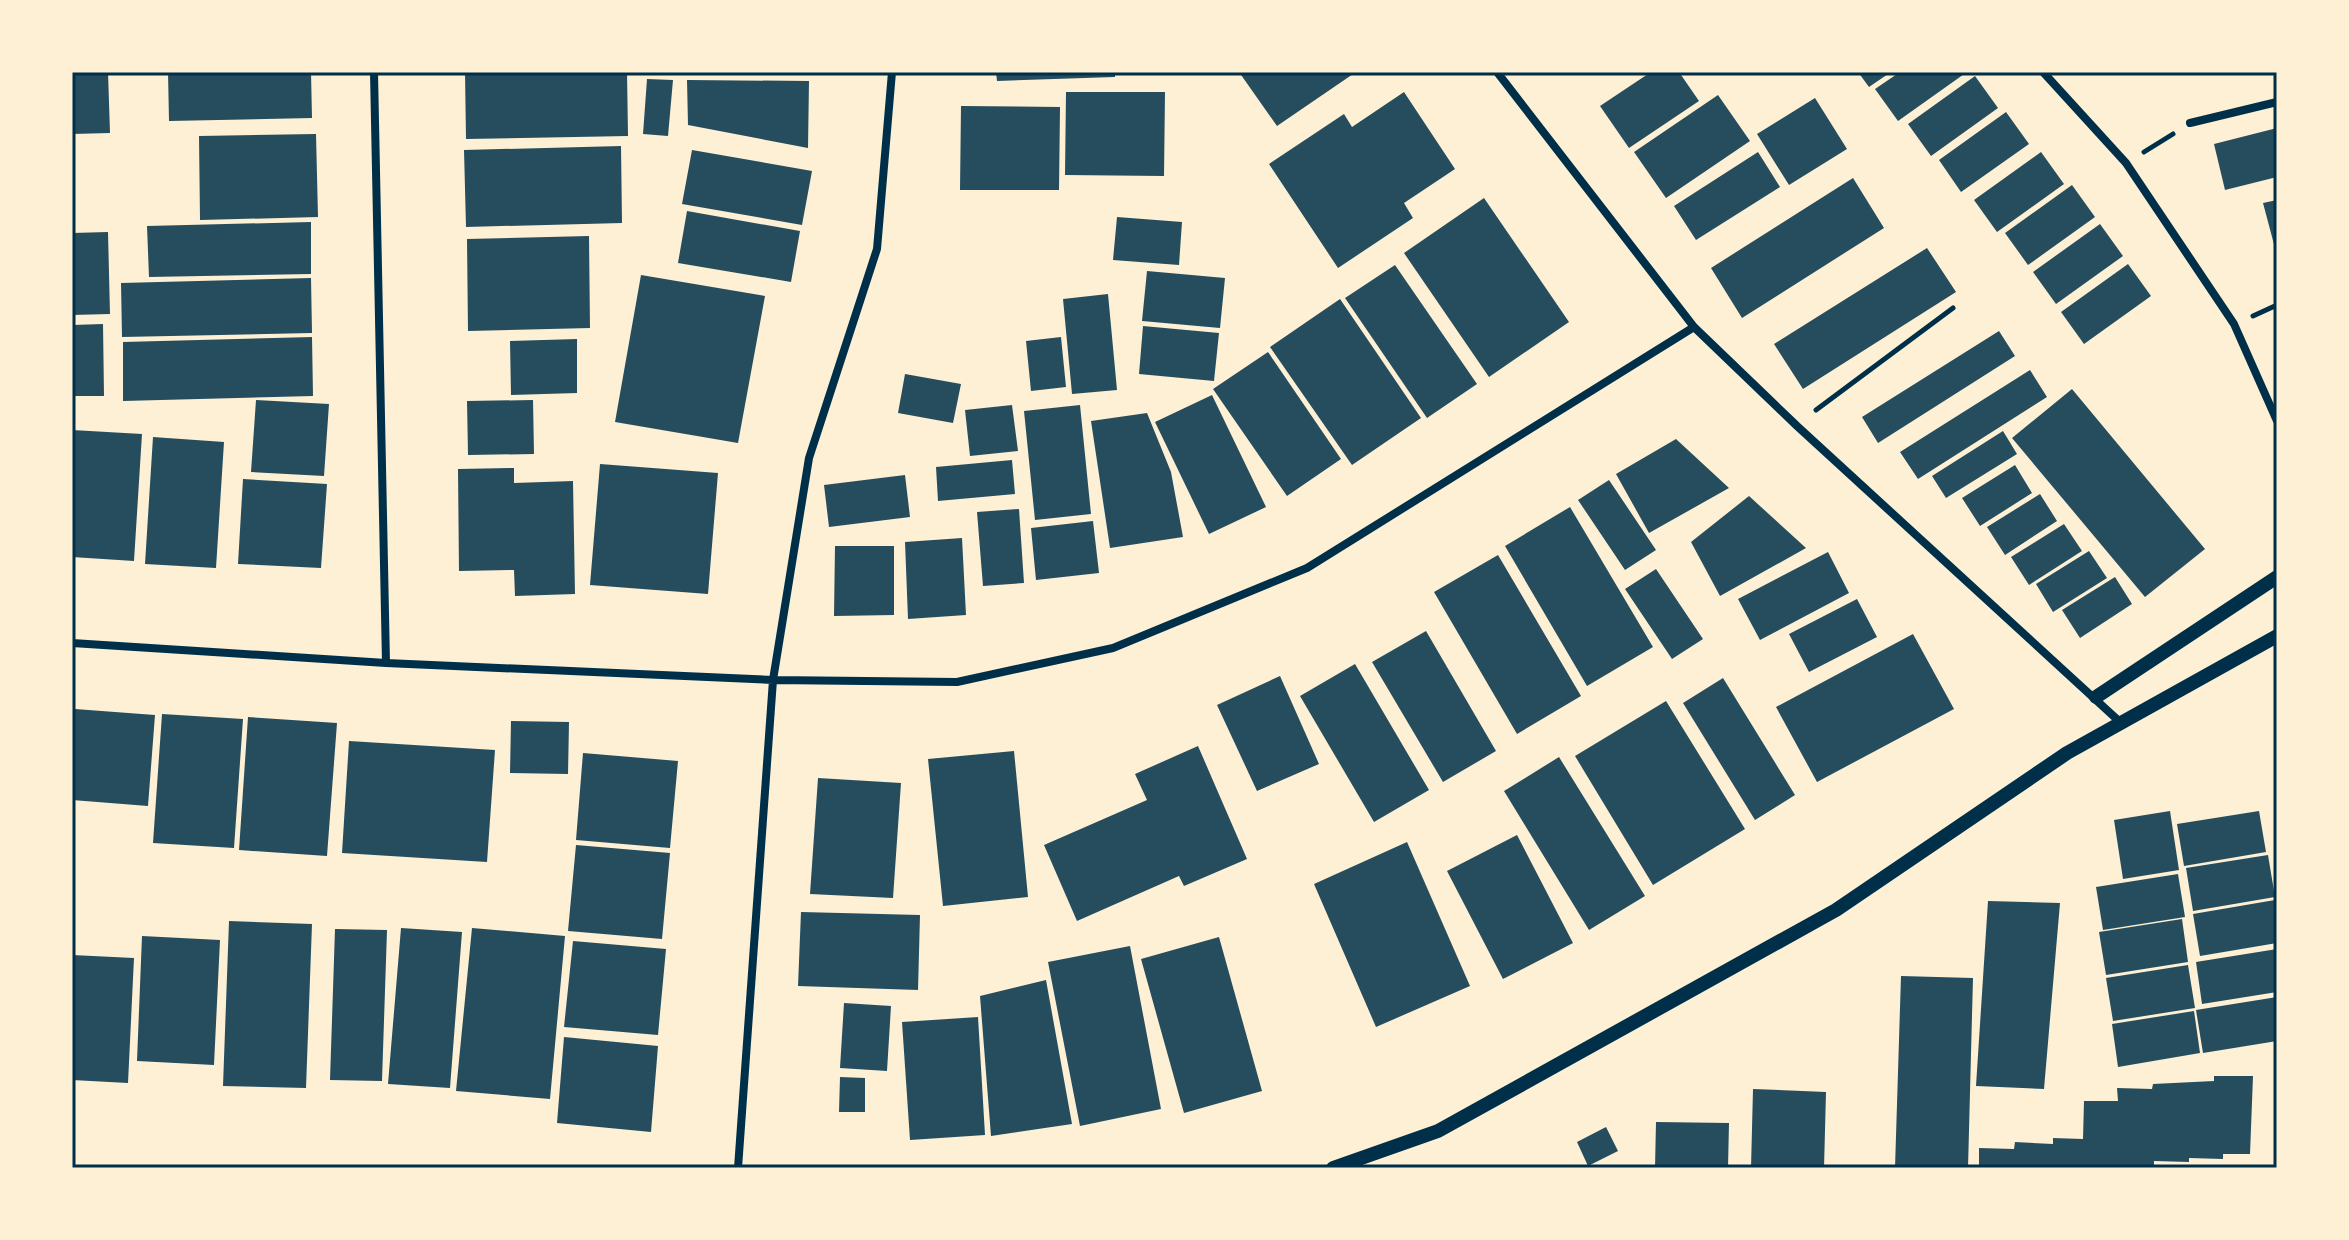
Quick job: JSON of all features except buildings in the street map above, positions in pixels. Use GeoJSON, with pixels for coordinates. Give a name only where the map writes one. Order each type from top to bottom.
{"type":"FeatureCollection","features":[{"type":"Feature","properties":{"kind":"street"},"geometry":{"type":"LineString","coordinates":[[374,72],[386,663]]}},
{"type":"Feature","properties":{"kind":"street"},"geometry":{"type":"LineString","coordinates":[[738,1168],[773,680],[809,458],[877,249],[892,72]]}},
{"type":"Feature","properties":{"kind":"street"},"geometry":{"type":"LineString","coordinates":[[1497,72],[1694,327],[1797,426],[2120,722]]}},
{"type":"Feature","properties":{"kind":"street"},"geometry":{"type":"LineString","coordinates":[[2043,72],[2126,163],[2234,324],[2277,421]]}},
{"type":"Feature","properties":{"kind":"street"},"geometry":{"type":"LineString","coordinates":[[2190,123],[2277,102]]}},
{"type":"Feature","properties":{"kind":"street"},"geometry":{"type":"LineString","coordinates":[[72,643],[386,663],[773,680],[957,682],[1113,648],[1307,568],[1694,327]]}},
{"type":"Feature","properties":{"kind":"street"},"geometry":{"type":"LineString","coordinates":[[2096,697],[2277,577]]}},
{"type":"Feature","properties":{"kind":"street"},"geometry":{"type":"LineString","coordinates":[[1333,1168],[1438,1131],[1836,910],[2067,753],[2277,636]]}},
{"type":"Feature","properties":{"kind":"path"},"geometry":{"type":"LineString","coordinates":[[2126,163],[2190,123]]}},
{"type":"Feature","properties":{"kind":"path"},"geometry":{"type":"LineString","coordinates":[[1797,426],[1953,308]]}}]}
